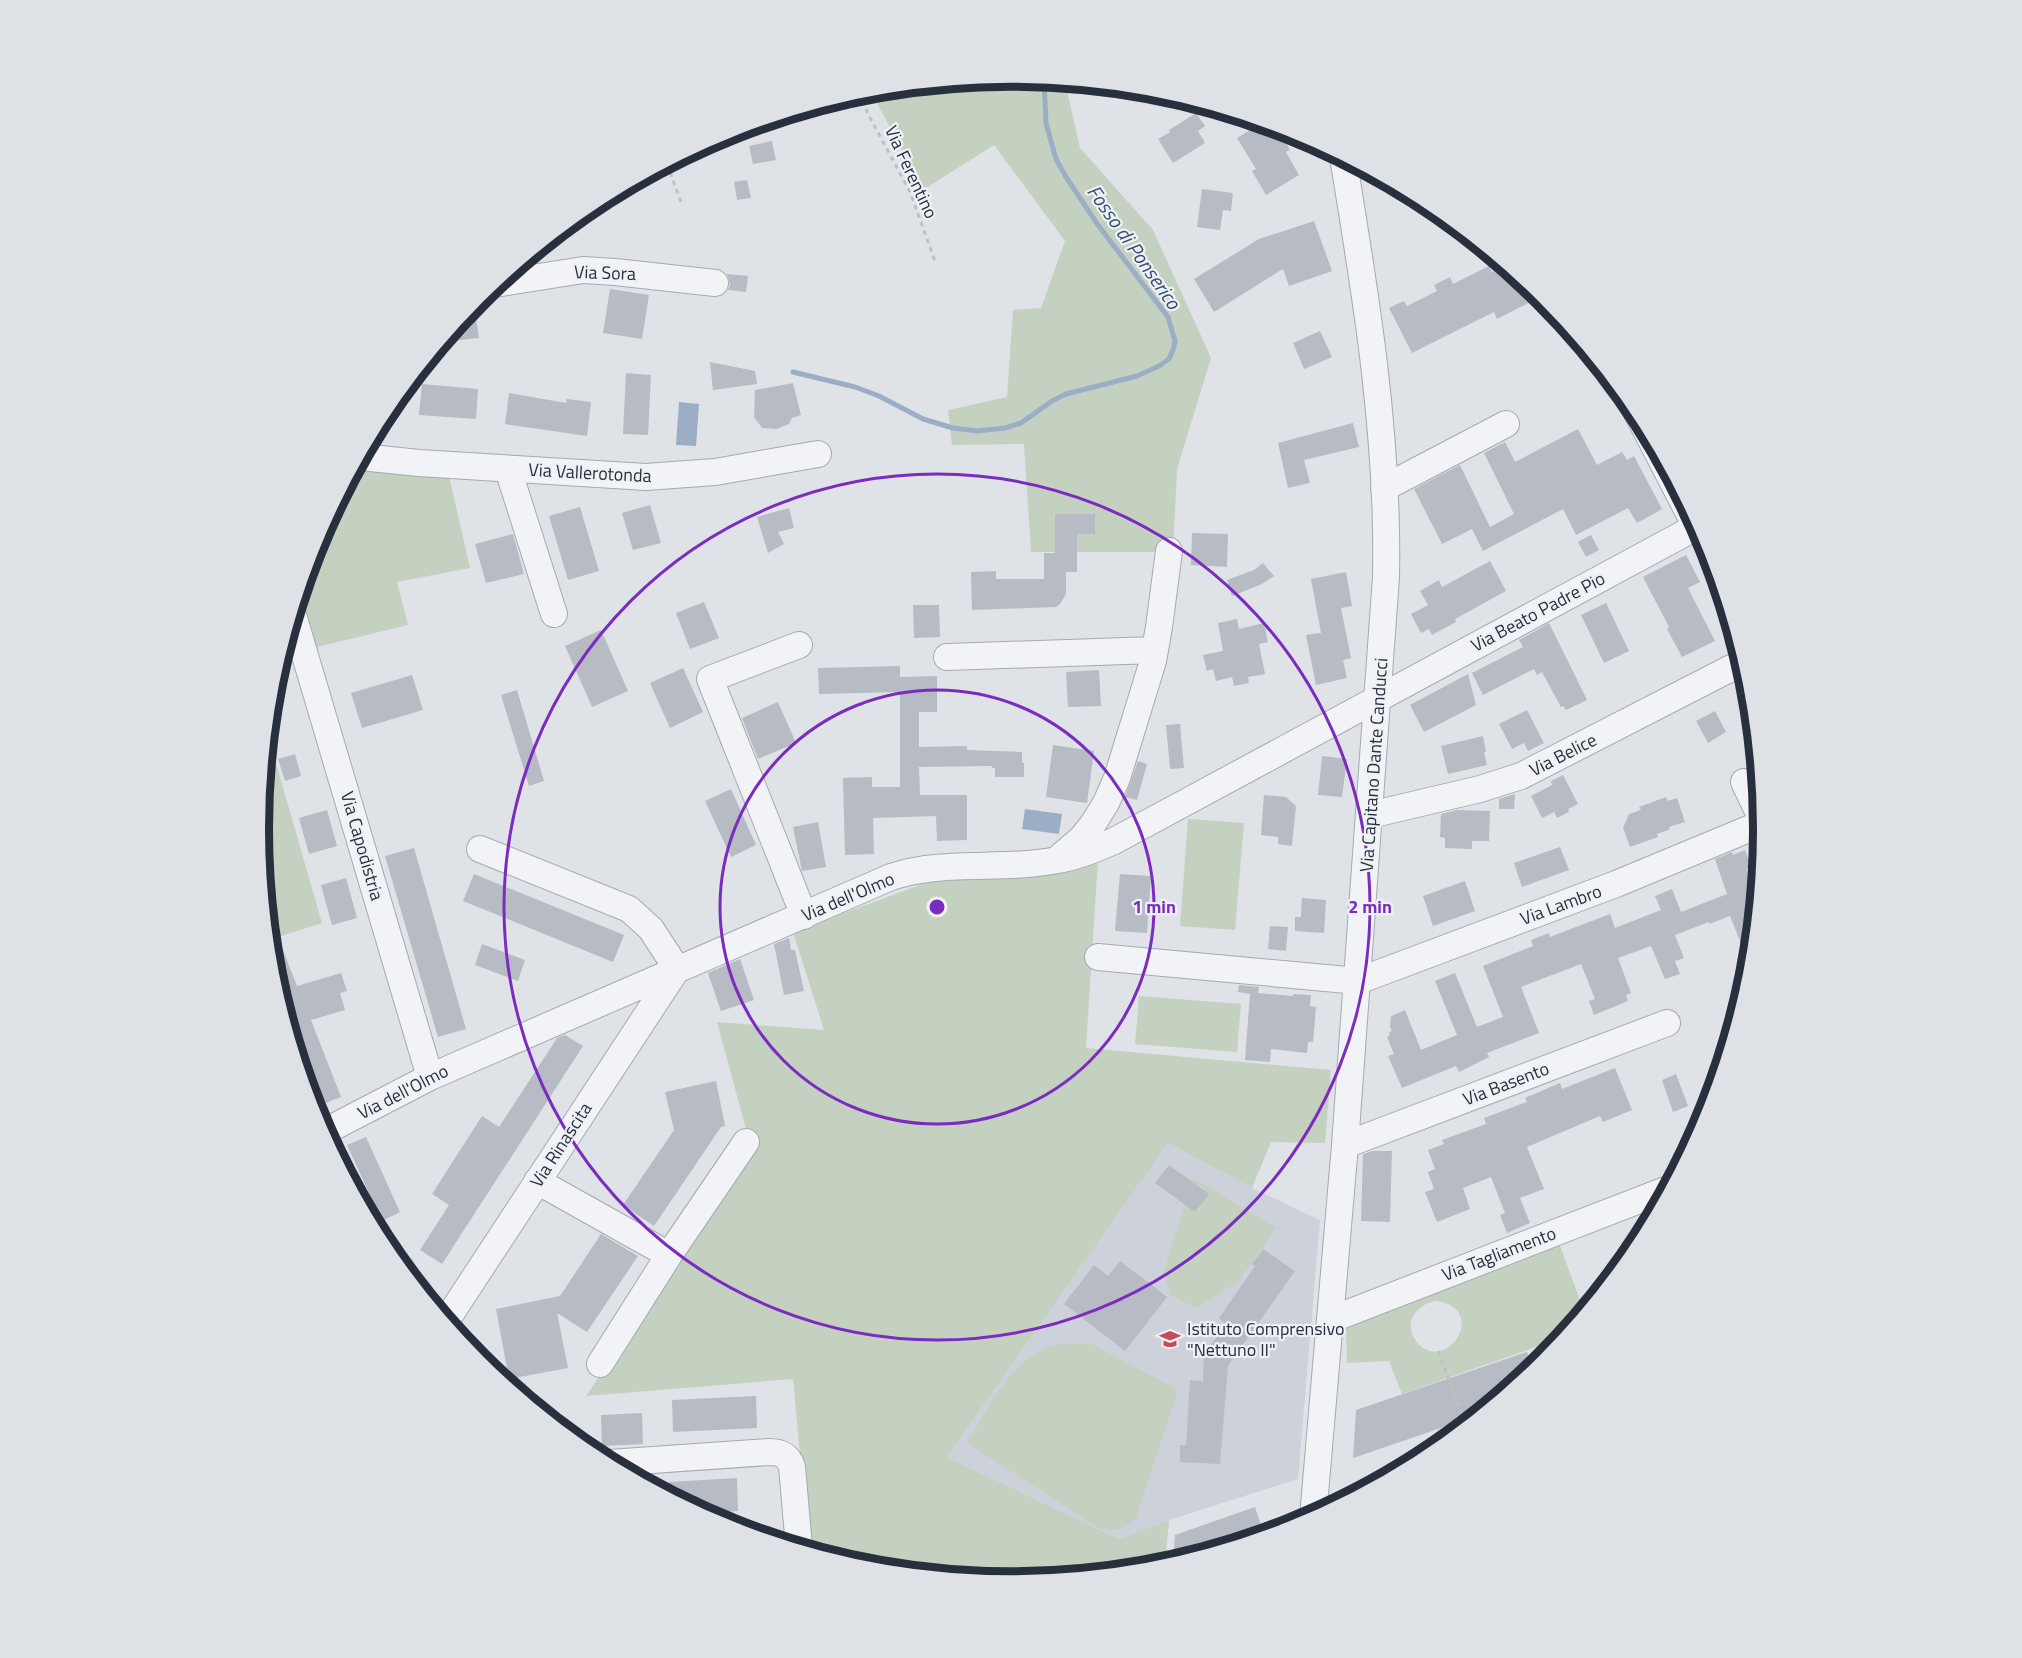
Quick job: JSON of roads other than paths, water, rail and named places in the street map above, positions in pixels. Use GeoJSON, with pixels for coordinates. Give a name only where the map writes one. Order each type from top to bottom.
{"type":"FeatureCollection","features":[{"type":"Feature","properties":{"kind":"street","name":"Via Capitano Dante Canducci"},"geometry":{"type":"LineString","coordinates":[[1314,1506],[1358,981],[1386,577],[1384,488],[1370,328],[1344,167]]}},
{"type":"Feature","properties":{"kind":"street","name":"Via Sora"},"geometry":{"type":"LineString","coordinates":[[511,282],[583,270],[715,283]]}},
{"type":"Feature","properties":{"kind":"street"},"geometry":{"type":"LineString","coordinates":[[1384,488],[1506,424]]}},
{"type":"Feature","properties":{"kind":"street","name":"Via Vallerotonda"},"geometry":{"type":"LineString","coordinates":[[368,458],[617,476],[672,476],[725,470],[818,454]]}},
{"type":"Feature","properties":{"kind":"street"},"geometry":{"type":"LineString","coordinates":[[508,469],[554,614]]}},
{"type":"Feature","properties":{"kind":"street","name":"Via Beato Padre Pio"},"geometry":{"type":"LineString","coordinates":[[1378,698],[1690,531]]}},
{"type":"Feature","properties":{"kind":"street"},"geometry":{"type":"LineString","coordinates":[[1057,860],[1087,832],[1099,816],[1112,790],[1155,650],[1169,551]]}},
{"type":"Feature","properties":{"kind":"street","name":"Via Capodistria"},"geometry":{"type":"LineString","coordinates":[[297,628],[430,1077]]}},
{"type":"Feature","properties":{"kind":"street"},"geometry":{"type":"LineString","coordinates":[[799,645],[710,679],[804,916]]}},
{"type":"Feature","properties":{"kind":"street"},"geometry":{"type":"LineString","coordinates":[[947,657],[1155,650]]}},
{"type":"Feature","properties":{"kind":"street","name":"Via Belice"},"geometry":{"type":"LineString","coordinates":[[1370,815],[1480,789],[1521,776],[1735,666]]}},
{"type":"Feature","properties":{"kind":"street","name":"Via dell'Olmo"},"geometry":{"type":"LineString","coordinates":[[332,1128],[430,1077],[891,877],[935,868],[1057,860],[1093,850],[1123,838],[1378,698]]}},
{"type":"Feature","properties":{"kind":"street"},"geometry":{"type":"LineString","coordinates":[[1744,782],[1752,798]]}},
{"type":"Feature","properties":{"kind":"street","name":"Via Lambro"},"geometry":{"type":"LineString","coordinates":[[1358,981],[1616,884],[1753,826]]}},
{"type":"Feature","properties":{"kind":"street"},"geometry":{"type":"LineString","coordinates":[[480,849],[629,909],[651,929],[677,969]]}},
{"type":"Feature","properties":{"kind":"street"},"geometry":{"type":"LineString","coordinates":[[1098,957],[1358,981]]}},
{"type":"Feature","properties":{"kind":"street","name":"Via Rinascita"},"geometry":{"type":"LineString","coordinates":[[450,1315],[677,969]]}},
{"type":"Feature","properties":{"kind":"street","name":"Via Basento"},"geometry":{"type":"LineString","coordinates":[[1345,1145],[1667,1023]]}},
{"type":"Feature","properties":{"kind":"street"},"geometry":{"type":"LineString","coordinates":[[600,1364],[669,1255],[746,1142]]}},
{"type":"Feature","properties":{"kind":"street"},"geometry":{"type":"LineString","coordinates":[[537,1181],[669,1255]]}},
{"type":"Feature","properties":{"kind":"street","name":"Via Tagliamento"},"geometry":{"type":"LineString","coordinates":[[1330,1320],[1658,1193]]}},
{"type":"Feature","properties":{"kind":"street"},"geometry":{"type":"LineString","coordinates":[[624,1462],[782,1453],[790,1461],[792,1467],[798,1540]]}},
{"type":"Feature","properties":{"kind":"water"},"geometry":{"type":"Polygon","coordinates":[[[679,402],[699,404],[696,446],[676,445],[679,402]]]}},
{"type":"Feature","properties":{"kind":"water"},"geometry":{"type":"Polygon","coordinates":[[[1025,809],[1062,814],[1059,834],[1022,829],[1025,809]]]}},
{"type":"Feature","properties":{"kind":"waterway","name":"Fosso di Ponserico"},"geometry":{"type":"LineString","coordinates":[[793,372],[855,387],[879,396],[923,419],[953,428],[977,431],[1005,428],[1021,423],[1066,394],[1137,376],[1169,359],[1175,341],[1168,317],[1098,225],[1056,159],[1046,123],[1044,88]]}},
{"type":"Feature","properties":{"kind":"place","name":"Istituto Comprensivo \"Nettuno II\""},"geometry":{"type":"Point","coordinates":[1170,1339]}}]}
